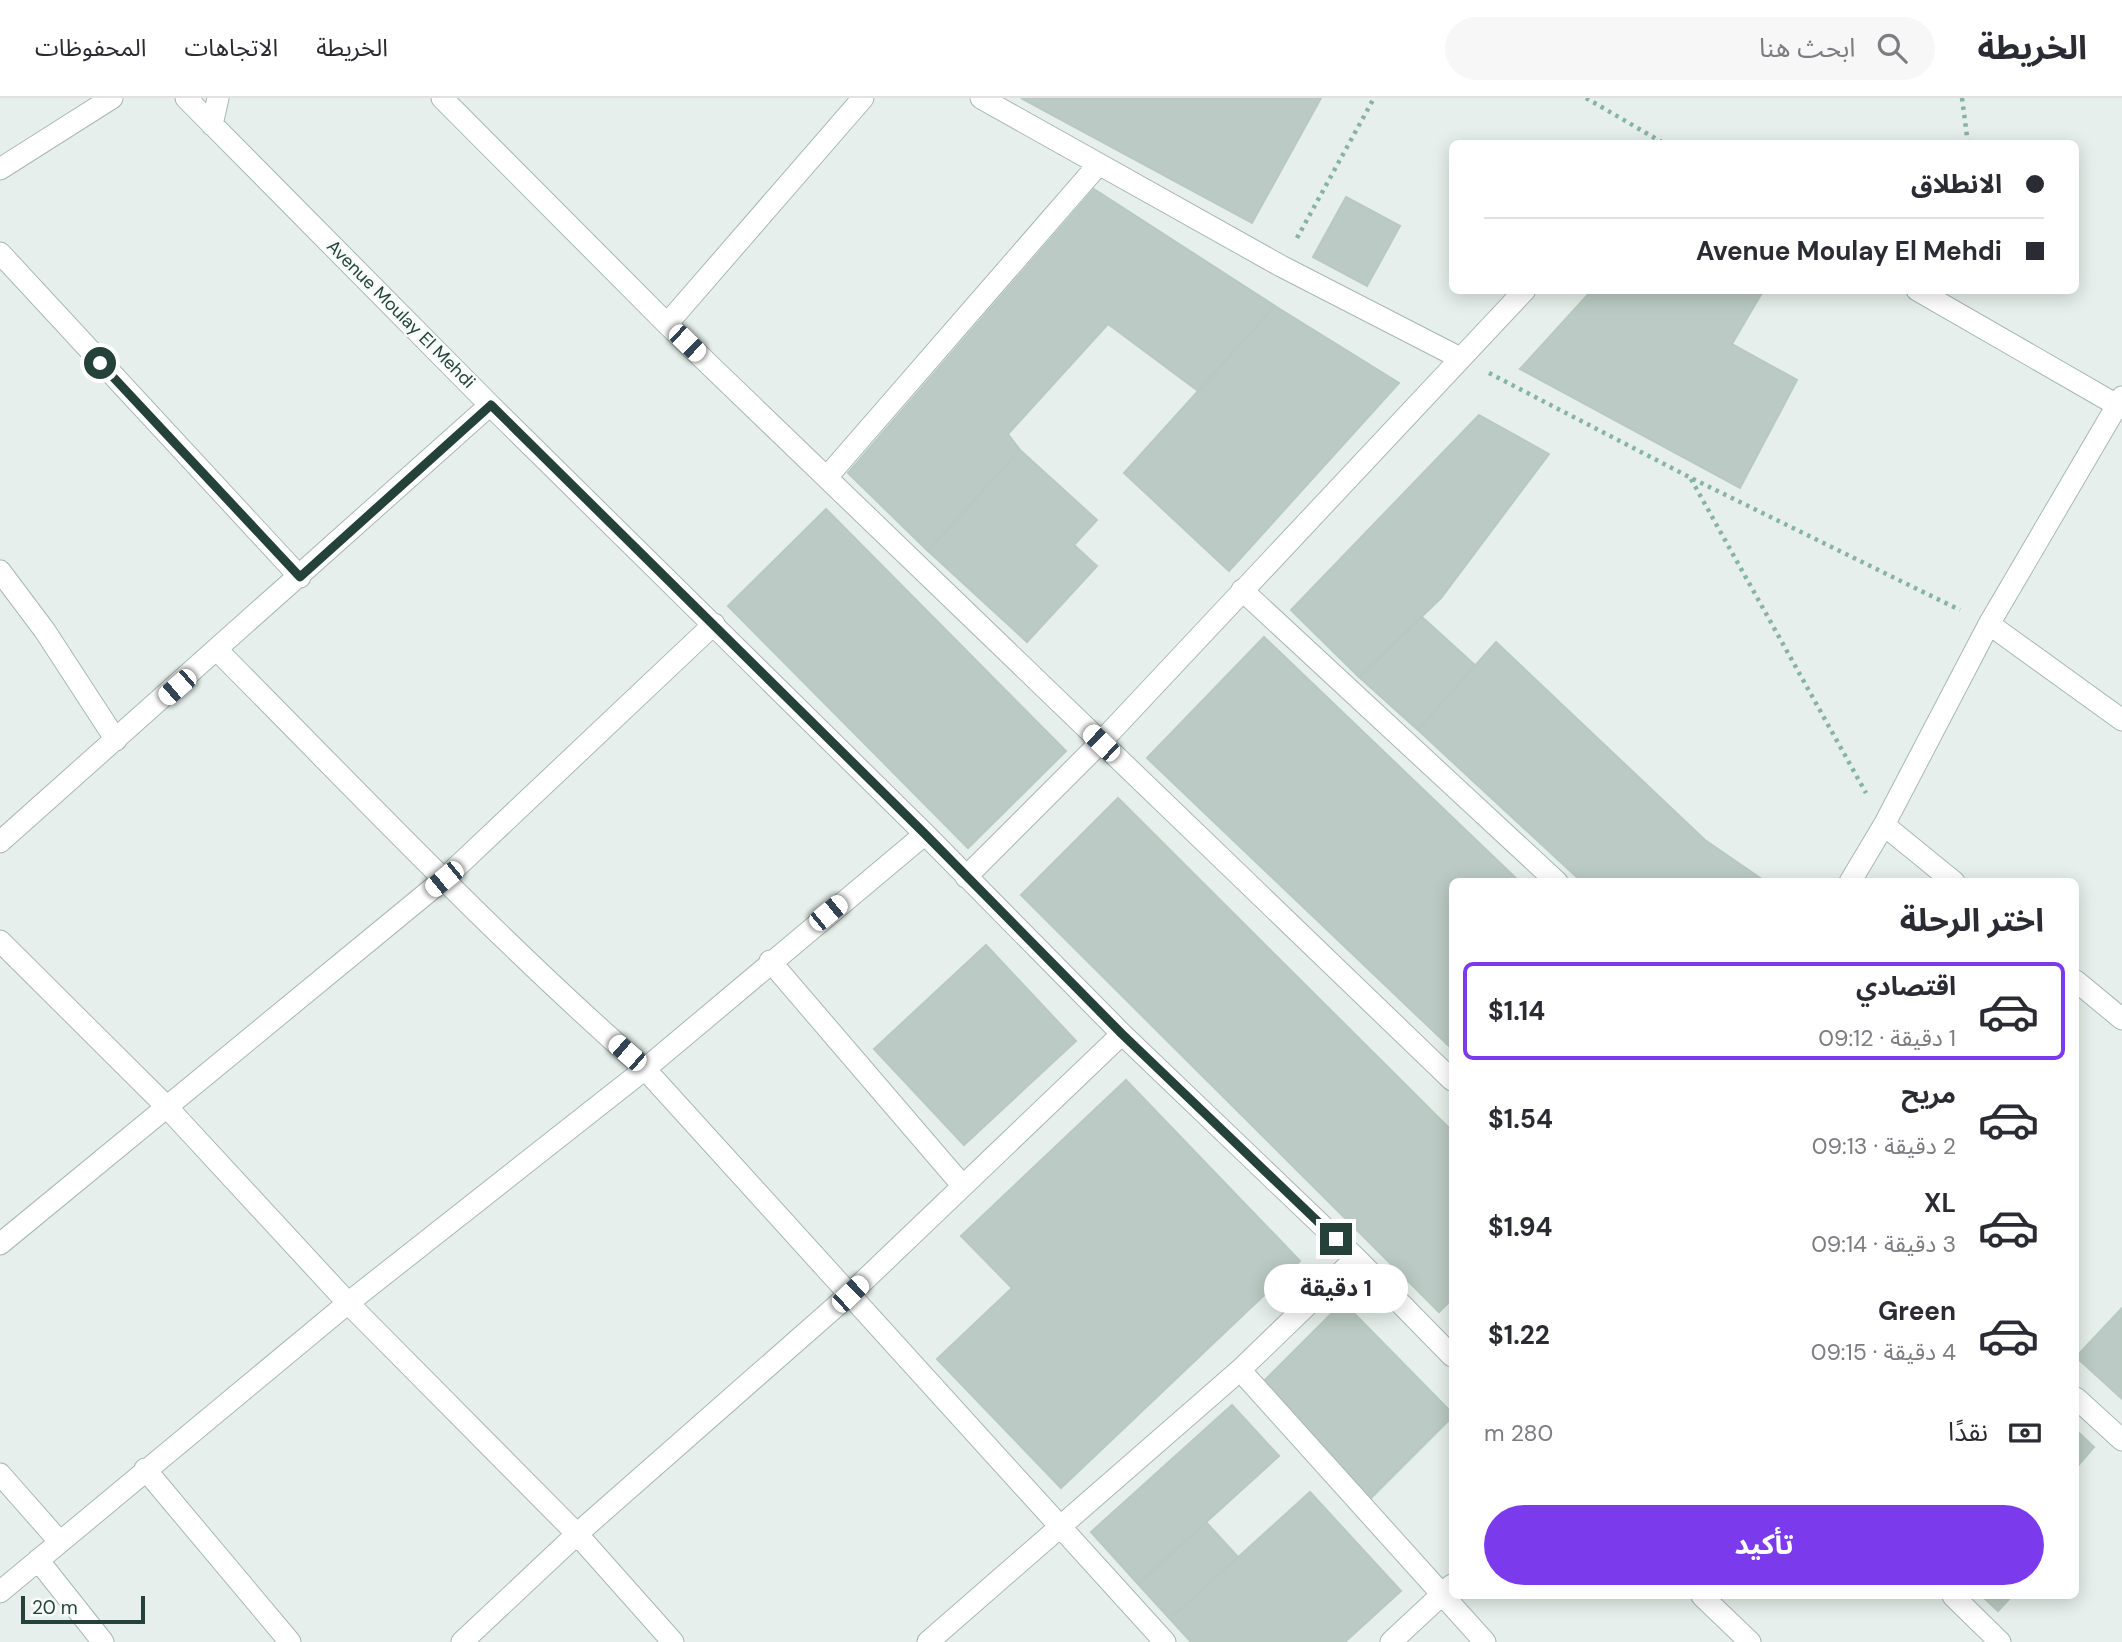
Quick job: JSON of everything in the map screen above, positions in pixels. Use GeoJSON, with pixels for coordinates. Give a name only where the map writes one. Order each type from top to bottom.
{"type":"FeatureCollection","features":[{"type":"Feature","properties":{"kind":"street"},"geometry":{"type":"LineString","coordinates":[[0,169],[112,98]]}},
{"type":"Feature","properties":{"kind":"street","name":"Avenue Moulay El Mehdi"},"geometry":{"type":"LineString","coordinates":[[186,98],[491,405],[715,624],[1122,1034],[1356,1258],[1449,1353]]}},
{"type":"Feature","properties":{"kind":"street"},"geometry":{"type":"LineString","coordinates":[[212,125],[218,98]]}},
{"type":"Feature","properties":{"kind":"street"},"geometry":{"type":"LineString","coordinates":[[442,98],[667,324],[1449,1077]]}},
{"type":"Feature","properties":{"kind":"street"},"geometry":{"type":"LineString","coordinates":[[667,324],[863,98]]}},
{"type":"Feature","properties":{"kind":"street"},"geometry":{"type":"LineString","coordinates":[[981,98],[1281,266],[1461,358]]}},
{"type":"Feature","properties":{"kind":"street"},"geometry":{"type":"LineString","coordinates":[[827,477],[1098,165]]}},
{"type":"Feature","properties":{"kind":"street"},"geometry":{"type":"LineString","coordinates":[[0,253],[300,577]]}},
{"type":"Feature","properties":{"kind":"street"},"geometry":{"type":"LineString","coordinates":[[966,877],[1101,743],[1521,294]]}},
{"type":"Feature","properties":{"kind":"street"},"geometry":{"type":"LineString","coordinates":[[1852,878],[1884,825],[1989,624],[2120,403],[1924,294]]}},
{"type":"Feature","properties":{"kind":"street"},"geometry":{"type":"LineString","coordinates":[[1,839],[218,651],[491,405]]}},
{"type":"Feature","properties":{"kind":"street"},"geometry":{"type":"LineString","coordinates":[[0,571],[45,631],[116,740]]}},
{"type":"Feature","properties":{"kind":"street"},"geometry":{"type":"LineString","coordinates":[[1242,590],[1553,878]]}},
{"type":"Feature","properties":{"kind":"street"},"geometry":{"type":"LineString","coordinates":[[0,1244],[165,1105],[444,879],[715,624]]}},
{"type":"Feature","properties":{"kind":"street"},"geometry":{"type":"LineString","coordinates":[[1989,624],[2122,720]]}},
{"type":"Feature","properties":{"kind":"street"},"geometry":{"type":"LineString","coordinates":[[218,651],[444,879],[591,1022],[645,1069],[1165,1642]]}},
{"type":"Feature","properties":{"kind":"street"},"geometry":{"type":"LineString","coordinates":[[1884,825],[1949,878]]}},
{"type":"Feature","properties":{"kind":"street"},"geometry":{"type":"LineString","coordinates":[[0,1592],[348,1303],[645,1069],[770,961],[925,834]]}},
{"type":"Feature","properties":{"kind":"street"},"geometry":{"type":"LineString","coordinates":[[0,941],[165,1105],[348,1303],[578,1534],[673,1642]]}},
{"type":"Feature","properties":{"kind":"street"},"geometry":{"type":"LineString","coordinates":[[770,961],[962,1185]]}},
{"type":"Feature","properties":{"kind":"street"},"geometry":{"type":"LineString","coordinates":[[2079,983],[2122,1019]]}},
{"type":"Feature","properties":{"kind":"street"},"geometry":{"type":"LineString","coordinates":[[462,1642],[578,1534],[850,1294],[1122,1034]]}},
{"type":"Feature","properties":{"kind":"street"},"geometry":{"type":"LineString","coordinates":[[928,1642],[1240,1370],[1356,1258]]}},
{"type":"Feature","properties":{"kind":"street"},"geometry":{"type":"LineString","coordinates":[[1240,1370],[1447,1590],[1391,1642]]}},
{"type":"Feature","properties":{"kind":"street"},"geometry":{"type":"LineString","coordinates":[[2079,1401],[2122,1440]]}},
{"type":"Feature","properties":{"kind":"street"},"geometry":{"type":"LineString","coordinates":[[145,1469],[290,1642]]}},
{"type":"Feature","properties":{"kind":"street"},"geometry":{"type":"LineString","coordinates":[[0,1474],[59,1541]]}},
{"type":"Feature","properties":{"kind":"street"},"geometry":{"type":"LineString","coordinates":[[38,1560],[103,1642]]}},
{"type":"Feature","properties":{"kind":"street"},"geometry":{"type":"LineString","coordinates":[[1454,1599],[1485,1642]]}},
{"type":"Feature","properties":{"kind":"street"},"geometry":{"type":"LineString","coordinates":[[1705,1599],[1750,1642]]}},
{"type":"Feature","properties":{"kind":"street"},"geometry":{"type":"LineString","coordinates":[[1956,1599],[2000,1642]]}},
{"type":"Feature","properties":{"kind":"path"},"geometry":{"type":"LineString","coordinates":[[1281,266],[1374,98]]}},
{"type":"Feature","properties":{"kind":"path"},"geometry":{"type":"LineString","coordinates":[[1586,98],[1658,140]]}},
{"type":"Feature","properties":{"kind":"path"},"geometry":{"type":"LineString","coordinates":[[1600,98],[1604,108]]}},
{"type":"Feature","properties":{"kind":"path"},"geometry":{"type":"LineString","coordinates":[[1962,98],[1967,140]]}},
{"type":"Feature","properties":{"kind":"path"},"geometry":{"type":"LineString","coordinates":[[1461,358],[1691,478],[1989,624]]}},
{"type":"Feature","properties":{"kind":"path"},"geometry":{"type":"LineString","coordinates":[[1691,478],[1884,825]]}},
{"type":"Feature","properties":{"kind":"building"},"geometry":{"type":"Polygon","coordinates":[[[1021,98],[1321,98],[1252,223],[1021,98]]]}},
{"type":"Feature","properties":{"kind":"building"},"geometry":{"type":"Polygon","coordinates":[[[1094,189],[1275,306],[1198,391],[1108,324],[1008,434],[1020,450],[928,551],[848,473],[1094,189]]]}},
{"type":"Feature","properties":{"kind":"building"},"geometry":{"type":"Polygon","coordinates":[[[1346,197],[1400,226],[1367,286],[1313,257],[1346,197]]]}},
{"type":"Feature","properties":{"kind":"building"},"geometry":{"type":"Polygon","coordinates":[[[1588,294],[1761,294],[1732,344],[1797,380],[1740,488],[1520,369],[1588,294]]]}},
{"type":"Feature","properties":{"kind":"building"},"geometry":{"type":"Polygon","coordinates":[[[1275,306],[1399,383],[1229,571],[1124,473],[1275,306]]]}},
{"type":"Feature","properties":{"kind":"building"},"geometry":{"type":"Polygon","coordinates":[[[1479,415],[1549,454],[1441,598],[1359,677],[1291,610],[1479,415]]]}},
{"type":"Feature","properties":{"kind":"building"},"geometry":{"type":"Polygon","coordinates":[[[1020,450],[1097,520],[1074,545],[1097,566],[1027,642],[928,551],[1020,450]]]}},
{"type":"Feature","properties":{"kind":"building"},"geometry":{"type":"Polygon","coordinates":[[[826,509],[1066,751],[968,848],[728,606],[826,509]]]}},
{"type":"Feature","properties":{"kind":"building"},"geometry":{"type":"Polygon","coordinates":[[[1422,617],[1475,665],[1418,730],[1359,677],[1422,617]]]}},
{"type":"Feature","properties":{"kind":"building"},"geometry":{"type":"Polygon","coordinates":[[[1264,637],[1516,878],[1449,878],[1449,1046],[1147,758],[1264,637]]]}},
{"type":"Feature","properties":{"kind":"building"},"geometry":{"type":"Polygon","coordinates":[[[1496,642],[1705,840],[1760,878],[1578,878],[1418,730],[1496,642]]]}},
{"type":"Feature","properties":{"kind":"building"},"geometry":{"type":"Polygon","coordinates":[[[1118,798],[1449,1128],[1449,1302],[1439,1312],[1021,895],[1118,798]]]}},
{"type":"Feature","properties":{"kind":"building"},"geometry":{"type":"Polygon","coordinates":[[[986,945],[1076,1041],[964,1145],[874,1049],[986,945]]]}},
{"type":"Feature","properties":{"kind":"building"},"geometry":{"type":"Polygon","coordinates":[[[1126,1080],[1300,1261],[1061,1488],[937,1359],[1012,1288],[961,1236],[1126,1080]]]}},
{"type":"Feature","properties":{"kind":"building"},"geometry":{"type":"Polygon","coordinates":[[[1343,1302],[1449,1410],[1449,1420],[1370,1499],[1258,1387],[1343,1302]]]}},
{"type":"Feature","properties":{"kind":"building"},"geometry":{"type":"Polygon","coordinates":[[[2122,1308],[2122,1399],[2079,1360],[2079,1354],[2122,1308]]]}},
{"type":"Feature","properties":{"kind":"building"},"geometry":{"type":"Polygon","coordinates":[[[1232,1405],[1279,1456],[1138,1584],[1091,1532],[1232,1405]]]}},
{"type":"Feature","properties":{"kind":"building"},"geometry":{"type":"Polygon","coordinates":[[[2079,1433],[2094,1447],[2079,1464],[2079,1433]]]}},
{"type":"Feature","properties":{"kind":"building"},"geometry":{"type":"Polygon","coordinates":[[[1310,1492],[1401,1591],[1345,1642],[1191,1642],[1170,1619],[1310,1492]]]}},
{"type":"Feature","properties":{"kind":"building"},"geometry":{"type":"Polygon","coordinates":[[[1206,1522],[1238,1557],[1170,1619],[1138,1584],[1206,1522]]]}},
{"type":"Feature","properties":{"kind":"building"},"geometry":{"type":"Polygon","coordinates":[[[1985,1599],[2009,1599],[1998,1611],[1985,1599]]]}},
{"type":"Feature","properties":{"kind":"route"},"geometry":{"type":"LineString","coordinates":[[100,363],[300,577],[491,405],[715,624],[1122,1034],[1336,1239]]}}]}
